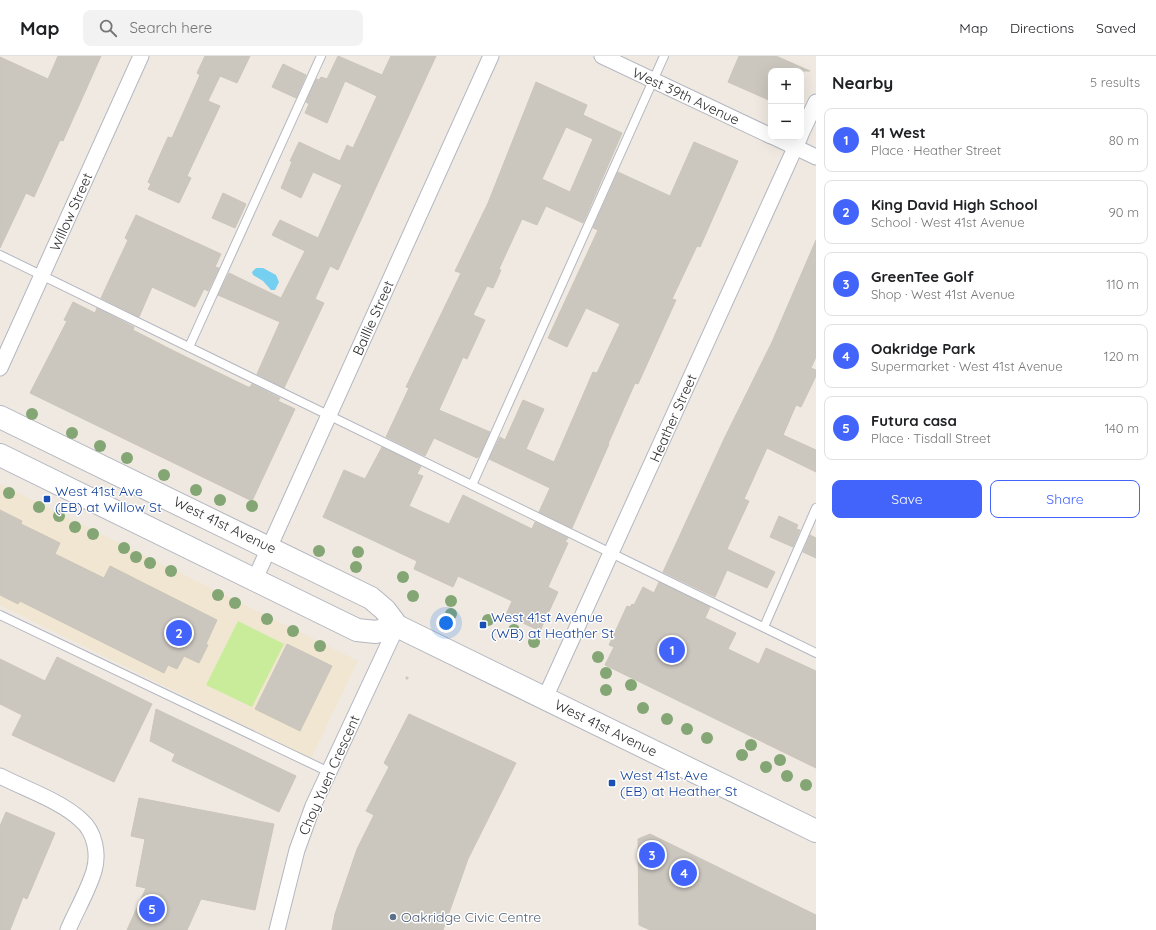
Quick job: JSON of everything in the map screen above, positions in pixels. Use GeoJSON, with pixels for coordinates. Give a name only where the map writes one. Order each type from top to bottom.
{"type":"FeatureCollection","features":[{"type":"Feature","properties":{"kind":"main road","name":"West 41st Avenue"},"geometry":{"type":"LineString","coordinates":[[0,417],[371,598],[386,610],[397,626],[816,831]]}},
{"type":"Feature","properties":{"kind":"main road"},"geometry":{"type":"LineString","coordinates":[[0,456],[357,630],[376,632],[397,626]]}},
{"type":"Feature","properties":{"kind":"street","name":"Willow Street"},"geometry":{"type":"LineString","coordinates":[[0,368],[141,56]]}},
{"type":"Feature","properties":{"kind":"street","name":"Baillie Street"},"geometry":{"type":"LineString","coordinates":[[255,579],[491,56]]}},
{"type":"Feature","properties":{"kind":"street","name":"West 39th Avenue"},"geometry":{"type":"LineString","coordinates":[[602,56],[768,135]]}},
{"type":"Feature","properties":{"kind":"street","name":"Heather Street"},"geometry":{"type":"LineString","coordinates":[[804,129],[816,102]]}},
{"type":"Feature","properties":{"kind":"street","name":"Heather Street"},"geometry":{"type":"LineString","coordinates":[[545,698],[799,140]]}},
{"type":"Feature","properties":{"kind":"street"},"geometry":{"type":"LineString","coordinates":[[799,140],[816,157]]}},
{"type":"Feature","properties":{"kind":"street","name":"Choy Yuen Crescent"},"geometry":{"type":"LineString","coordinates":[[277,930],[296,850],[329,772],[397,626]]}},
{"type":"Feature","properties":{"kind":"street"},"geometry":{"type":"LineString","coordinates":[[0,776],[66,808],[82,820],[92,836],[97,850],[94,870],[68,930]]}},
{"type":"Feature","properties":{"kind":"lane"},"geometry":{"type":"LineString","coordinates":[[188,347],[321,56]]}},
{"type":"Feature","properties":{"kind":"lane"},"geometry":{"type":"LineString","coordinates":[[472,485],[664,56]]}},
{"type":"Feature","properties":{"kind":"lane"},"geometry":{"type":"LineString","coordinates":[[0,255],[816,653]]}},
{"type":"Feature","properties":{"kind":"lane"},"geometry":{"type":"LineString","coordinates":[[764,627],[816,508]]}},
{"type":"Feature","properties":{"kind":"lane"},"geometry":{"type":"LineString","coordinates":[[0,615],[329,772]]}},
{"type":"Feature","properties":{"kind":"shaded area"},"geometry":{"type":"Polygon","coordinates":[[[0,484],[358,661],[311,758],[0,605],[0,484]]]}},
{"type":"Feature","properties":{"kind":"green space"},"geometry":{"type":"Polygon","coordinates":[[[238,621],[284,644],[252,707],[206,685],[238,621]]]}},
{"type":"Feature","properties":{"kind":"water"},"geometry":{"type":"Polygon","coordinates":[[[256,268],[263,268],[276,275],[279,282],[275,290],[271,290],[263,281],[253,275],[252,272],[256,268]]]}},
{"type":"Feature","properties":{"kind":"building"},"geometry":{"type":"Polygon","coordinates":[[[58,56],[101,56],[63,141],[60,140],[34,197],[26,193],[0,248],[0,57],[48,79],[58,56]]]}},
{"type":"Feature","properties":{"kind":"building"},"geometry":{"type":"Polygon","coordinates":[[[205,56],[250,56],[237,83],[220,76],[208,101],[220,106],[187,176],[191,178],[179,203],[148,189],[151,184],[148,182],[168,137],[172,138],[200,75],[197,73],[205,56]]]}},
{"type":"Feature","properties":{"kind":"building"},"geometry":{"type":"Polygon","coordinates":[[[338,56],[382,75],[391,56],[436,56],[338,270],[330,266],[315,299],[324,303],[284,388],[257,374],[280,322],[218,295],[229,273],[281,298],[305,251],[272,235],[280,220],[318,238],[342,185],[313,172],[301,198],[281,188],[292,162],[290,161],[299,142],[340,161],[347,145],[353,148],[377,96],[345,81],[327,123],[305,113],[309,104],[306,102],[316,79],[319,80],[321,77],[327,79],[338,56]]]}},
{"type":"Feature","properties":{"kind":"building"},"geometry":{"type":"Polygon","coordinates":[[[739,56],[776,56],[803,68],[768,68],[768,100],[728,82],[739,56]]]}},
{"type":"Feature","properties":{"kind":"building"},"geometry":{"type":"Polygon","coordinates":[[[283,64],[306,75],[296,98],[272,87],[283,64]]]}},
{"type":"Feature","properties":{"kind":"building"},"geometry":{"type":"Polygon","coordinates":[[[536,82],[587,105],[583,115],[622,133],[583,223],[546,206],[537,225],[522,219],[499,269],[501,270],[493,288],[487,286],[473,315],[485,320],[467,359],[463,357],[439,410],[490,432],[480,455],[477,458],[434,438],[425,456],[386,437],[409,388],[406,387],[461,273],[455,271],[488,203],[536,82]],[[566,127],[542,179],[570,192],[593,139],[566,127]]]}},
{"type":"Feature","properties":{"kind":"building"},"geometry":{"type":"Polygon","coordinates":[[[694,142],[738,161],[700,247],[697,246],[672,299],[676,300],[638,384],[635,383],[572,528],[539,512],[550,488],[489,459],[500,437],[505,440],[523,400],[544,409],[526,449],[554,462],[593,372],[597,373],[620,324],[586,308],[567,347],[548,338],[598,230],[593,228],[618,172],[670,196],[694,142]]]}},
{"type":"Feature","properties":{"kind":"building"},"geometry":{"type":"Polygon","coordinates":[[[223,193],[246,204],[235,228],[212,218],[223,193]]]}},
{"type":"Feature","properties":{"kind":"building"},"geometry":{"type":"Polygon","coordinates":[[[136,215],[221,254],[215,267],[219,268],[208,291],[204,289],[195,307],[152,287],[139,317],[101,298],[128,240],[125,238],[136,215]]]}},
{"type":"Feature","properties":{"kind":"building"},"geometry":{"type":"Polygon","coordinates":[[[816,240],[816,357],[811,368],[816,370],[816,376],[801,407],[796,405],[783,435],[816,450],[816,472],[767,448],[744,499],[749,501],[727,549],[775,572],[767,588],[727,570],[715,597],[663,572],[725,437],[772,342],[816,240]]]}},
{"type":"Feature","properties":{"kind":"building"},"geometry":{"type":"Polygon","coordinates":[[[73,302],[95,313],[97,308],[134,327],[133,330],[174,351],[248,387],[252,384],[280,398],[278,401],[295,409],[252,501],[30,393],[67,321],[64,320],[73,302]]]}},
{"type":"Feature","properties":{"kind":"building"},"geometry":{"type":"Polygon","coordinates":[[[382,447],[421,466],[417,474],[423,476],[409,506],[449,524],[463,495],[532,529],[535,522],[568,538],[565,542],[568,543],[548,587],[558,592],[540,631],[506,615],[512,601],[458,576],[453,587],[414,569],[417,561],[323,517],[344,470],[365,479],[382,447]]]}},
{"type":"Feature","properties":{"kind":"building"},"geometry":{"type":"Polygon","coordinates":[[[0,510],[22,521],[21,524],[60,543],[55,554],[104,578],[110,566],[217,620],[206,644],[208,645],[199,663],[184,656],[177,669],[168,665],[164,673],[20,601],[18,604],[0,595],[0,510]]]}},
{"type":"Feature","properties":{"kind":"building"},"geometry":{"type":"Polygon","coordinates":[[[779,516],[798,525],[796,529],[800,530],[793,547],[770,537],[779,516]]]}},
{"type":"Feature","properties":{"kind":"building"},"geometry":{"type":"Polygon","coordinates":[[[810,535],[816,538],[816,558],[803,552],[810,535]]]}},
{"type":"Feature","properties":{"kind":"building"},"geometry":{"type":"Polygon","coordinates":[[[659,582],[710,607],[705,618],[736,633],[728,649],[759,664],[766,648],[816,671],[816,768],[605,665],[614,647],[609,645],[627,606],[630,607],[632,604],[634,605],[643,587],[654,593],[659,582]]]}},
{"type":"Feature","properties":{"kind":"building"},"geometry":{"type":"Polygon","coordinates":[[[287,644],[332,666],[300,731],[255,709],[287,644]]]}},
{"type":"Feature","properties":{"kind":"building"},"geometry":{"type":"Polygon","coordinates":[[[57,657],[152,704],[114,782],[12,735],[22,715],[0,704],[0,659],[45,681],[57,657]]]}},
{"type":"Feature","properties":{"kind":"building"},"geometry":{"type":"Polygon","coordinates":[[[156,709],[296,776],[279,812],[172,761],[175,754],[150,741],[156,709]]]}},
{"type":"Feature","properties":{"kind":"building"},"geometry":{"type":"Polygon","coordinates":[[[409,714],[516,763],[468,859],[443,930],[332,930],[335,914],[357,849],[374,815],[366,811],[389,767],[384,763],[409,714]]]}},
{"type":"Feature","properties":{"kind":"building"},"geometry":{"type":"Polygon","coordinates":[[[139,798],[274,824],[255,910],[201,899],[187,930],[127,930],[146,888],[136,886],[145,839],[131,836],[139,798]]]}},
{"type":"Feature","properties":{"kind":"building"},"geometry":{"type":"Polygon","coordinates":[[[6,812],[55,833],[27,899],[23,897],[10,930],[0,930],[0,826],[6,812]]]}},
{"type":"Feature","properties":{"kind":"building"},"geometry":{"type":"Polygon","coordinates":[[[650,834],[816,915],[816,930],[650,930],[639,925],[638,839],[650,834]]]}},
{"type":"Feature","properties":{"kind":"place","name":"West 41st Ave (EB) at Willow St"},"geometry":{"type":"Point","coordinates":[47,499]}},
{"type":"Feature","properties":{"kind":"place","name":"West 41st Avenue (WB) at Heather St"},"geometry":{"type":"Point","coordinates":[483,625]}},
{"type":"Feature","properties":{"kind":"place","name":"King David High School"},"geometry":{"type":"Point","coordinates":[179,633]}},
{"type":"Feature","properties":{"kind":"place","name":"41 West"},"geometry":{"type":"Point","coordinates":[672,650]}},
{"type":"Feature","properties":{"kind":"place","name":"West 41st Ave (EB) at Heather St"},"geometry":{"type":"Point","coordinates":[612,783]}},
{"type":"Feature","properties":{"kind":"place","name":"GreenTee Golf"},"geometry":{"type":"Point","coordinates":[652,855]}},
{"type":"Feature","properties":{"kind":"place","name":"Oakridge Park"},"geometry":{"type":"Point","coordinates":[684,873]}},
{"type":"Feature","properties":{"kind":"place","name":"Futura casa"},"geometry":{"type":"Point","coordinates":[152,909]}},
{"type":"Feature","properties":{"kind":"place","name":"Oakridge Civic Centre"},"geometry":{"type":"Point","coordinates":[393,917]}}]}
